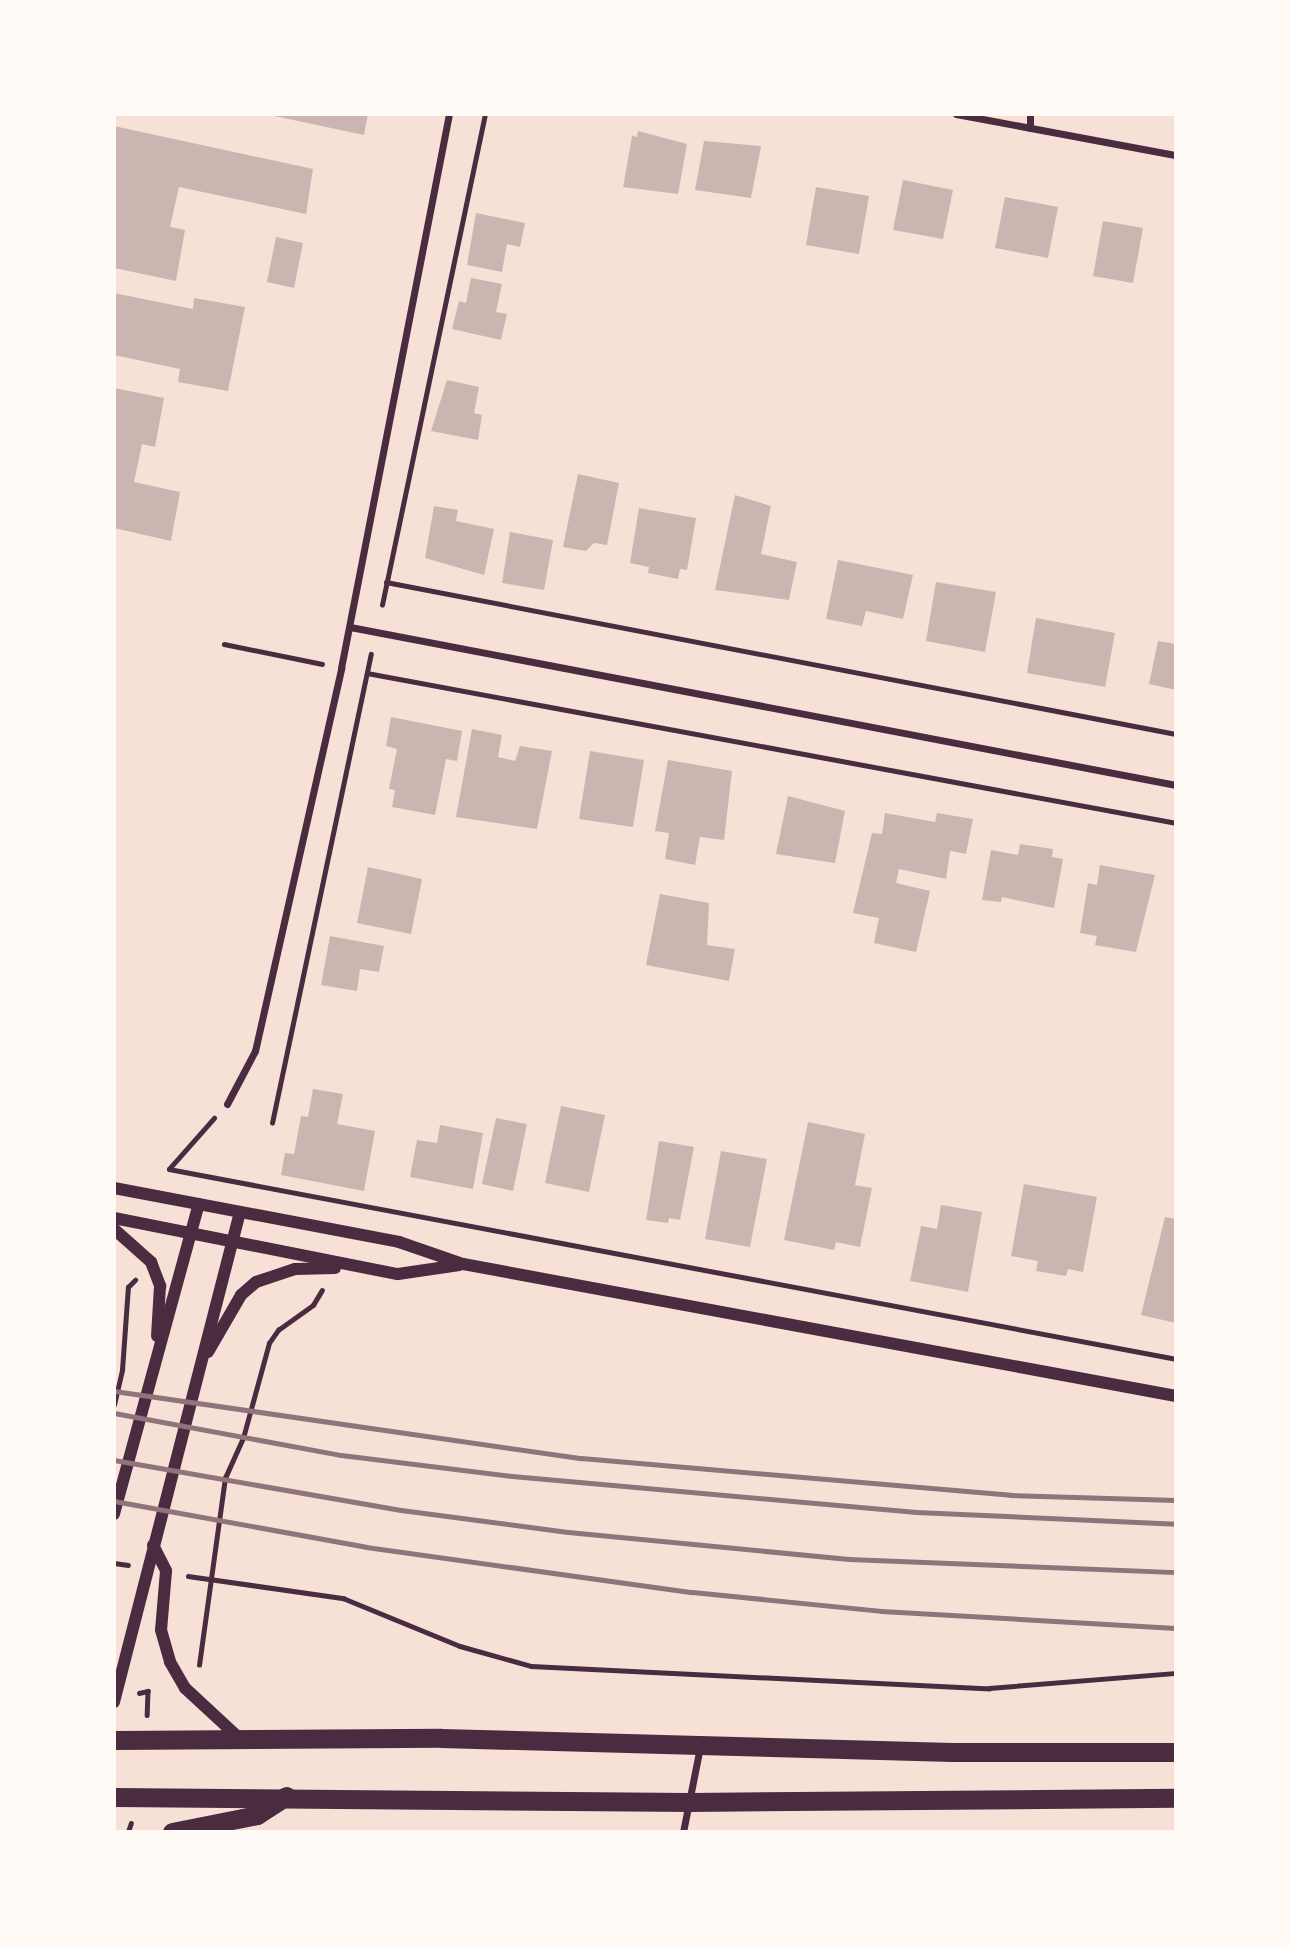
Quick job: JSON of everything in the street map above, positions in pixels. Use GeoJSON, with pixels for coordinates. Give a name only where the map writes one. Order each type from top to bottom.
{"type":"FeatureCollection","features":[{"type":"Feature","properties":{"kind":"highway"},"geometry":{"type":"LineString","coordinates":[[114,1740],[441,1738],[952,1752],[1176,1752]]}},
{"type":"Feature","properties":{"kind":"highway"},"geometry":{"type":"LineString","coordinates":[[172,1832],[257,1815],[287,1796]]}},
{"type":"Feature","properties":{"kind":"highway"},"geometry":{"type":"LineString","coordinates":[[114,1797],[287,1796],[689,1802],[1176,1798]]}},
{"type":"Feature","properties":{"kind":"street"},"geometry":{"type":"LineString","coordinates":[[227,1104],[255,1051],[350,627],[449,114]]}},
{"type":"Feature","properties":{"kind":"street"},"geometry":{"type":"LineString","coordinates":[[956,114],[1176,155]]}},
{"type":"Feature","properties":{"kind":"street"},"geometry":{"type":"LineString","coordinates":[[1030,114],[1030,128]]}},
{"type":"Feature","properties":{"kind":"street"},"geometry":{"type":"LineString","coordinates":[[350,627],[1176,785]]}},
{"type":"Feature","properties":{"kind":"street"},"geometry":{"type":"LineString","coordinates":[[114,1188],[399,1242],[463,1264],[1176,1396]]}},
{"type":"Feature","properties":{"kind":"street"},"geometry":{"type":"LineString","coordinates":[[114,1514],[199,1204]]}},
{"type":"Feature","properties":{"kind":"street"},"geometry":{"type":"LineString","coordinates":[[114,1702],[240,1212]]}},
{"type":"Feature","properties":{"kind":"street"},"geometry":{"type":"LineString","coordinates":[[114,1218],[398,1274]]}},
{"type":"Feature","properties":{"kind":"street"},"geometry":{"type":"LineString","coordinates":[[114,1229],[142,1250],[160,1286],[156,1361]]}},
{"type":"Feature","properties":{"kind":"street"},"geometry":{"type":"LineString","coordinates":[[202,1362],[241,1295],[256,1282],[314,1267],[398,1274],[463,1264]]}},
{"type":"Feature","properties":{"kind":"street"},"geometry":{"type":"LineString","coordinates":[[153,1545],[166,1571],[161,1630],[170,1662],[185,1688],[242,1741]]}},
{"type":"Feature","properties":{"kind":"street"},"geometry":{"type":"LineString","coordinates":[[683,1832],[700,1745]]}},
{"type":"Feature","properties":{"kind":"path"},"geometry":{"type":"LineString","coordinates":[[382,604],[485,114]]}},
{"type":"Feature","properties":{"kind":"path"},"geometry":{"type":"LineString","coordinates":[[386,582],[1176,734]]}},
{"type":"Feature","properties":{"kind":"path"},"geometry":{"type":"LineString","coordinates":[[223,644],[323,664]]}},
{"type":"Feature","properties":{"kind":"path"},"geometry":{"type":"LineString","coordinates":[[272,1123],[371,654]]}},
{"type":"Feature","properties":{"kind":"path"},"geometry":{"type":"LineString","coordinates":[[367,673],[1176,823]]}},
{"type":"Feature","properties":{"kind":"path"},"geometry":{"type":"LineString","coordinates":[[227,1104],[169,1169],[1176,1359]]}},
{"type":"Feature","properties":{"kind":"path"},"geometry":{"type":"LineString","coordinates":[[198,1675],[225,1478],[243,1438],[269,1343],[278,1330],[318,1299]]}},
{"type":"Feature","properties":{"kind":"path"},"geometry":{"type":"LineString","coordinates":[[114,1563],[147,1568]]}},
{"type":"Feature","properties":{"kind":"path"},"geometry":{"type":"LineString","coordinates":[[166,1571],[209,1581],[343,1598],[471,1650],[531,1666],[989,1688],[1176,1673]]}},
{"type":"Feature","properties":{"kind":"building"},"geometry":{"type":"Polygon","coordinates":[[[265,114],[368,114],[364,135],[265,114]]]}},
{"type":"Feature","properties":{"kind":"building"},"geometry":{"type":"Polygon","coordinates":[[[114,126],[313,169],[306,214],[179,187],[170,227],[185,230],[176,281],[114,268],[114,126]]]}},
{"type":"Feature","properties":{"kind":"building"},"geometry":{"type":"Polygon","coordinates":[[[638,131],[687,144],[678,194],[623,187],[632,136],[637,137],[638,131]]]}},
{"type":"Feature","properties":{"kind":"building"},"geometry":{"type":"Polygon","coordinates":[[[704,141],[761,146],[751,198],[695,190],[704,141]]]}},
{"type":"Feature","properties":{"kind":"building"},"geometry":{"type":"Polygon","coordinates":[[[903,180],[953,190],[943,239],[893,230],[903,180]]]}},
{"type":"Feature","properties":{"kind":"building"},"geometry":{"type":"Polygon","coordinates":[[[816,187],[869,196],[859,254],[806,245],[816,187]]]}},
{"type":"Feature","properties":{"kind":"building"},"geometry":{"type":"Polygon","coordinates":[[[1005,197],[1058,207],[1048,258],[995,248],[1005,197]]]}},
{"type":"Feature","properties":{"kind":"building"},"geometry":{"type":"Polygon","coordinates":[[[476,213],[525,223],[520,247],[507,244],[502,272],[467,265],[476,213]]]}},
{"type":"Feature","properties":{"kind":"building"},"geometry":{"type":"Polygon","coordinates":[[[1103,221],[1143,228],[1133,283],[1093,276],[1103,221]]]}},
{"type":"Feature","properties":{"kind":"building"},"geometry":{"type":"Polygon","coordinates":[[[276,237],[303,243],[294,288],[267,282],[276,237]]]}},
{"type":"Feature","properties":{"kind":"building"},"geometry":{"type":"Polygon","coordinates":[[[471,278],[502,284],[496,312],[507,314],[501,340],[452,329],[459,301],[466,303],[471,278]]]}},
{"type":"Feature","properties":{"kind":"building"},"geometry":{"type":"Polygon","coordinates":[[[114,293],[193,309],[194,298],[245,307],[228,391],[178,382],[180,369],[114,355],[114,293]]]}},
{"type":"Feature","properties":{"kind":"building"},"geometry":{"type":"Polygon","coordinates":[[[447,380],[479,387],[474,413],[482,415],[478,440],[431,431],[447,380]]]}},
{"type":"Feature","properties":{"kind":"building"},"geometry":{"type":"Polygon","coordinates":[[[114,388],[164,398],[155,447],[142,444],[134,482],[180,492],[171,541],[114,528],[114,388]]]}},
{"type":"Feature","properties":{"kind":"building"},"geometry":{"type":"Polygon","coordinates":[[[578,474],[619,483],[607,545],[594,543],[586,551],[563,547],[578,474]]]}},
{"type":"Feature","properties":{"kind":"building"},"geometry":{"type":"Polygon","coordinates":[[[735,495],[771,506],[761,554],[797,562],[789,600],[715,590],[735,495]]]}},
{"type":"Feature","properties":{"kind":"building"},"geometry":{"type":"Polygon","coordinates":[[[434,506],[458,510],[456,521],[494,529],[484,575],[425,558],[434,506]]]}},
{"type":"Feature","properties":{"kind":"building"},"geometry":{"type":"Polygon","coordinates":[[[639,508],[696,518],[687,570],[680,569],[678,579],[648,573],[649,567],[630,563],[639,508]]]}},
{"type":"Feature","properties":{"kind":"building"},"geometry":{"type":"Polygon","coordinates":[[[510,532],[553,540],[544,590],[502,583],[510,532]]]}},
{"type":"Feature","properties":{"kind":"building"},"geometry":{"type":"Polygon","coordinates":[[[838,560],[913,575],[903,619],[866,611],[862,626],[826,619],[838,560]]]}},
{"type":"Feature","properties":{"kind":"building"},"geometry":{"type":"Polygon","coordinates":[[[936,582],[996,592],[985,652],[926,641],[936,582]]]}},
{"type":"Feature","properties":{"kind":"building"},"geometry":{"type":"Polygon","coordinates":[[[1036,618],[1115,633],[1105,687],[1027,673],[1036,618]]]}},
{"type":"Feature","properties":{"kind":"building"},"geometry":{"type":"Polygon","coordinates":[[[1158,641],[1176,644],[1176,690],[1149,684],[1158,641]]]}},
{"type":"Feature","properties":{"kind":"building"},"geometry":{"type":"Polygon","coordinates":[[[391,717],[462,731],[457,761],[446,759],[435,815],[392,807],[395,790],[389,789],[397,749],[386,746],[391,717]]]}},
{"type":"Feature","properties":{"kind":"building"},"geometry":{"type":"Polygon","coordinates":[[[472,729],[502,735],[498,757],[515,761],[520,746],[552,751],[537,829],[456,817],[472,729]]]}},
{"type":"Feature","properties":{"kind":"building"},"geometry":{"type":"Polygon","coordinates":[[[590,751],[644,760],[633,827],[579,819],[590,751]]]}},
{"type":"Feature","properties":{"kind":"building"},"geometry":{"type":"Polygon","coordinates":[[[668,760],[732,771],[724,840],[700,837],[695,865],[665,859],[669,833],[655,831],[668,760]]]}},
{"type":"Feature","properties":{"kind":"building"},"geometry":{"type":"Polygon","coordinates":[[[788,796],[845,811],[835,863],[776,854],[788,796]]]}},
{"type":"Feature","properties":{"kind":"building"},"geometry":{"type":"Polygon","coordinates":[[[885,813],[935,822],[937,813],[973,819],[966,854],[950,851],[946,879],[899,869],[896,883],[930,891],[916,952],[874,943],[879,918],[853,913],[872,833],[882,834],[885,813]]]}},
{"type":"Feature","properties":{"kind":"building"},"geometry":{"type":"Polygon","coordinates":[[[1020,844],[1053,849],[1052,857],[1063,859],[1054,908],[1002,897],[1001,902],[982,900],[991,850],[1018,855],[1020,844]]]}},
{"type":"Feature","properties":{"kind":"building"},"geometry":{"type":"Polygon","coordinates":[[[1100,865],[1155,875],[1136,952],[1095,945],[1097,936],[1080,933],[1088,883],[1097,885],[1100,865]]]}},
{"type":"Feature","properties":{"kind":"building"},"geometry":{"type":"Polygon","coordinates":[[[368,867],[422,879],[411,934],[357,923],[368,867]]]}},
{"type":"Feature","properties":{"kind":"building"},"geometry":{"type":"Polygon","coordinates":[[[660,894],[709,903],[707,945],[735,949],[729,981],[646,965],[660,894]]]}},
{"type":"Feature","properties":{"kind":"building"},"geometry":{"type":"Polygon","coordinates":[[[330,936],[384,946],[379,972],[360,969],[357,991],[321,985],[330,936]]]}},
{"type":"Feature","properties":{"kind":"building"},"geometry":{"type":"Polygon","coordinates":[[[313,1089],[343,1094],[337,1124],[375,1131],[364,1191],[281,1175],[285,1153],[294,1154],[301,1116],[308,1117],[313,1089]]]}},
{"type":"Feature","properties":{"kind":"building"},"geometry":{"type":"Polygon","coordinates":[[[561,1106],[605,1115],[589,1192],[545,1183],[561,1106]]]}},
{"type":"Feature","properties":{"kind":"building"},"geometry":{"type":"Polygon","coordinates":[[[496,1118],[527,1124],[513,1191],[482,1184],[496,1118]]]}},
{"type":"Feature","properties":{"kind":"building"},"geometry":{"type":"Polygon","coordinates":[[[808,1122],[865,1134],[855,1185],[872,1188],[860,1247],[836,1242],[834,1250],[784,1240],[808,1122]]]}},
{"type":"Feature","properties":{"kind":"building"},"geometry":{"type":"Polygon","coordinates":[[[440,1125],[483,1133],[473,1189],[410,1177],[417,1140],[437,1143],[440,1125]]]}},
{"type":"Feature","properties":{"kind":"building"},"geometry":{"type":"Polygon","coordinates":[[[659,1141],[694,1147],[680,1220],[669,1218],[668,1223],[646,1220],[659,1141]]]}},
{"type":"Feature","properties":{"kind":"building"},"geometry":{"type":"Polygon","coordinates":[[[721,1151],[767,1159],[750,1247],[705,1239],[721,1151]]]}},
{"type":"Feature","properties":{"kind":"building"},"geometry":{"type":"Polygon","coordinates":[[[1024,1184],[1097,1197],[1083,1272],[1068,1269],[1066,1276],[1036,1271],[1038,1261],[1011,1256],[1024,1184]]]}},
{"type":"Feature","properties":{"kind":"building"},"geometry":{"type":"Polygon","coordinates":[[[941,1205],[982,1212],[968,1292],[910,1281],[921,1226],[937,1229],[941,1205]]]}},
{"type":"Feature","properties":{"kind":"building"},"geometry":{"type":"Polygon","coordinates":[[[1165,1217],[1176,1219],[1176,1323],[1141,1315],[1165,1217]]]}},
{"type":"Feature","properties":{"kind":"railway"},"geometry":{"type":"LineString","coordinates":[[114,1391],[581,1458],[1010,1495],[1176,1500]]}},
{"type":"Feature","properties":{"kind":"railway"},"geometry":{"type":"LineString","coordinates":[[114,1413],[341,1455],[512,1476],[916,1512],[1176,1524]]}},
{"type":"Feature","properties":{"kind":"railway"},"geometry":{"type":"LineString","coordinates":[[114,1460],[401,1510],[568,1532],[849,1559],[1176,1572]]}},
{"type":"Feature","properties":{"kind":"railway"},"geometry":{"type":"LineString","coordinates":[[114,1501],[366,1547],[692,1592],[881,1611],[1176,1628]]}}]}
